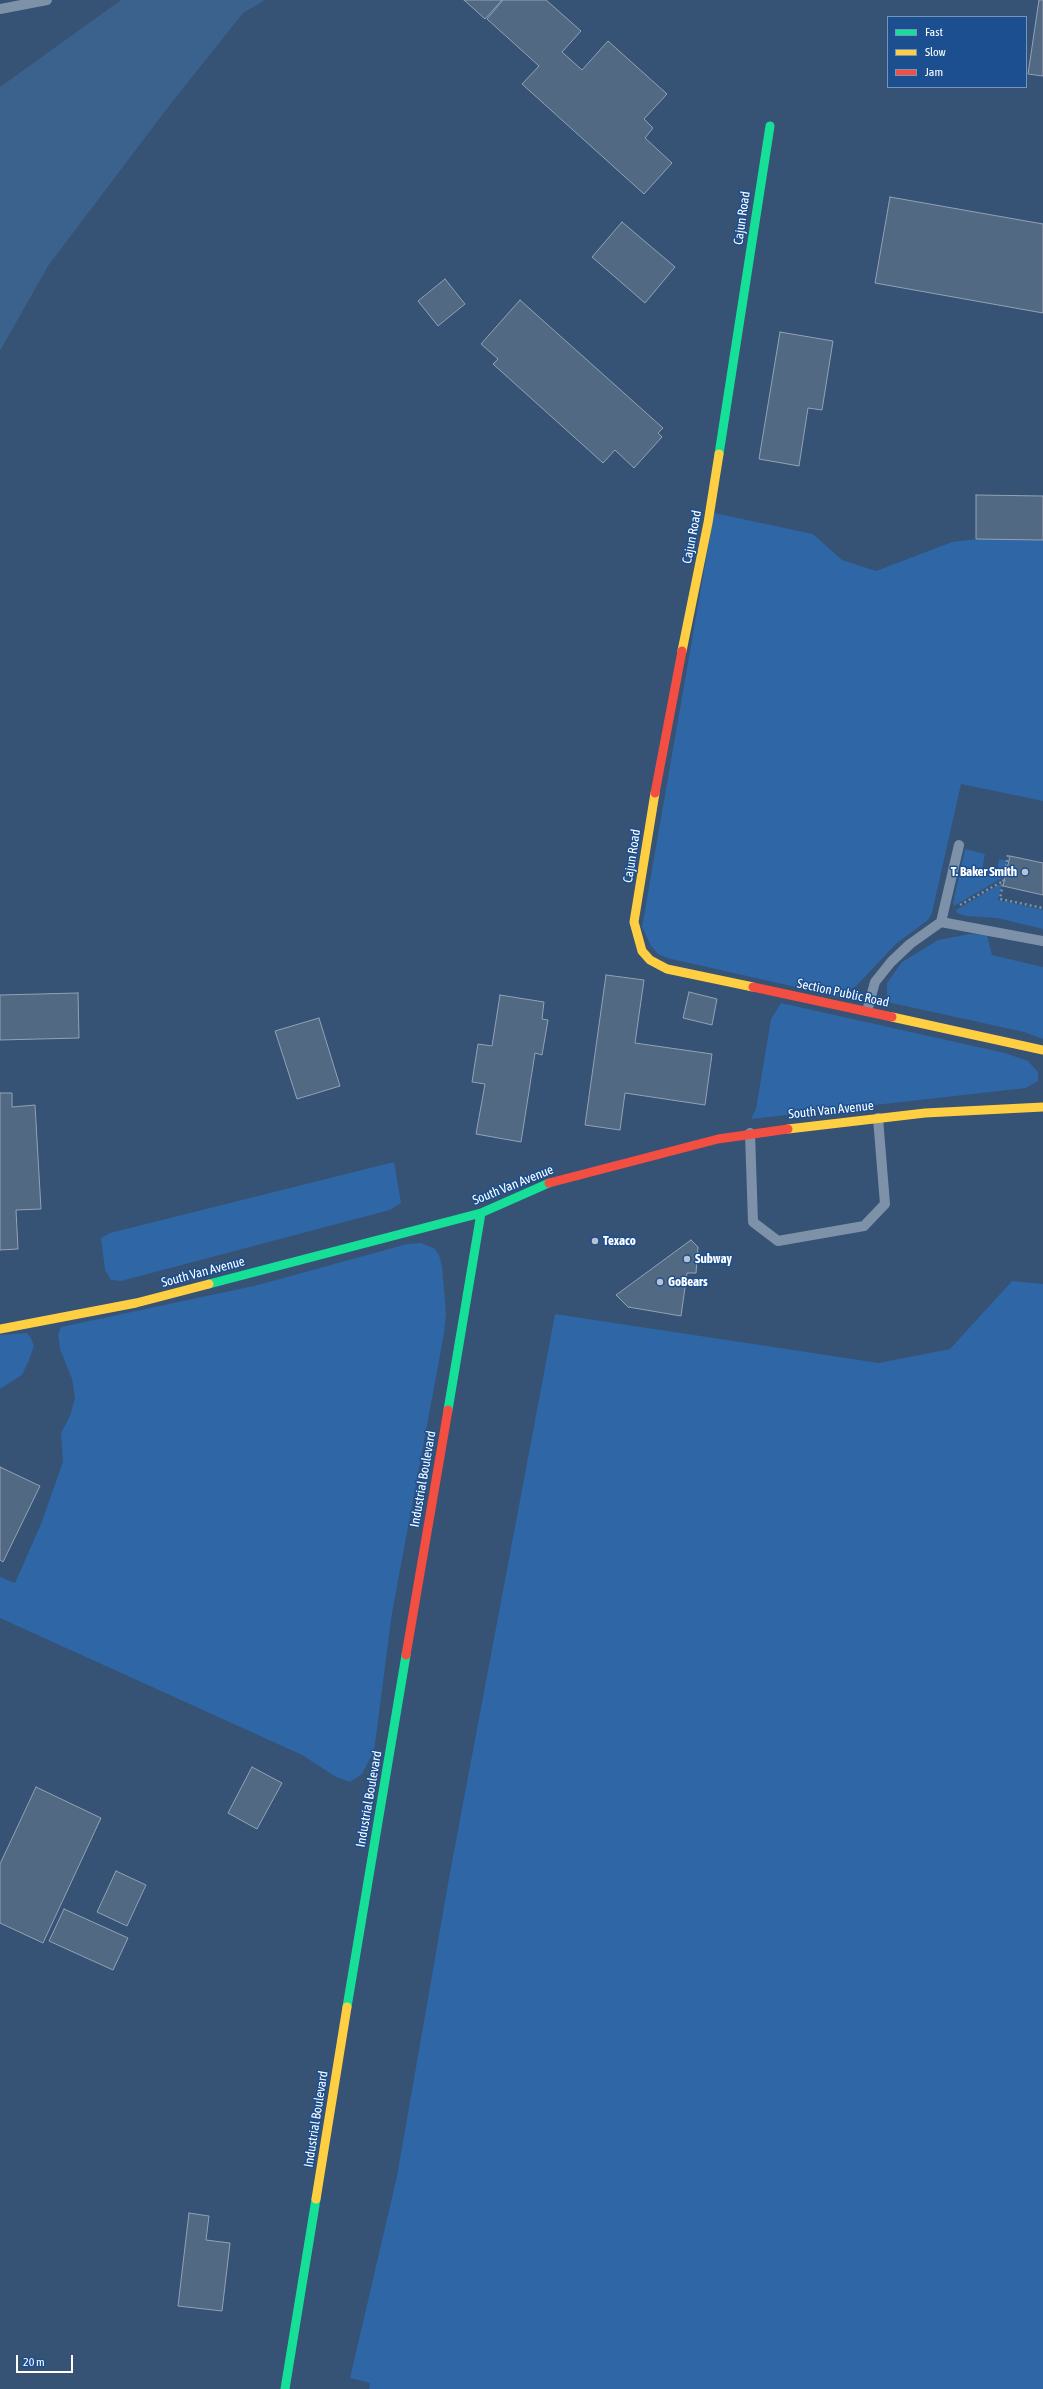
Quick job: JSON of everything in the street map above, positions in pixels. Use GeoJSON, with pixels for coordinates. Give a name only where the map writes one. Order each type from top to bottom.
{"type":"FeatureCollection","features":[{"type":"Feature","properties":{"kind":"street","name":"Cajun Road"},"geometry":{"type":"LineString","coordinates":[[642,951],[634,922],[664,741],[708,522],[770,126]]}},
{"type":"Feature","properties":{"kind":"street","name":"Section Public Road"},"geometry":{"type":"LineString","coordinates":[[642,951],[650,960],[667,969],[1043,1050]]}},
{"type":"Feature","properties":{"kind":"street","name":"South Van Avenue"},"geometry":{"type":"LineString","coordinates":[[0,1329],[136,1304],[481,1213],[545,1184],[750,1132],[878,1118],[1043,1107]]}},
{"type":"Feature","properties":{"kind":"street","name":"Industrial Boulevard"},"geometry":{"type":"LineString","coordinates":[[286,2389],[360,1929],[481,1213]]}},
{"type":"Feature","properties":{"kind":"lane"},"geometry":{"type":"LineString","coordinates":[[0,9],[47,0]]}},
{"type":"Feature","properties":{"kind":"lane"},"geometry":{"type":"LineString","coordinates":[[867,1011],[875,982],[891,962],[910,944],[942,919],[959,845]]}},
{"type":"Feature","properties":{"kind":"lane"},"geometry":{"type":"LineString","coordinates":[[942,919],[1043,941]]}},
{"type":"Feature","properties":{"kind":"lane"},"geometry":{"type":"LineString","coordinates":[[750,1132],[753,1222],[778,1242],[864,1226],[885,1204],[878,1118]]}},
{"type":"Feature","properties":{"kind":"path"},"geometry":{"type":"LineString","coordinates":[[1008,855],[1000,899],[1043,908]]}},
{"type":"Feature","properties":{"kind":"path"},"geometry":{"type":"LineString","coordinates":[[942,919],[1004,880]]}},
{"type":"Feature","properties":{"kind":"shaded area"},"geometry":{"type":"Polygon","coordinates":[[[121,0],[265,0],[243,13],[169,106],[48,266],[0,351],[0,87],[121,0]]]}},
{"type":"Feature","properties":{"kind":"shaded area"},"geometry":{"type":"Polygon","coordinates":[[[714,513],[813,534],[842,560],[876,571],[952,542],[976,539],[1043,540],[1043,801],[961,784],[932,913],[928,920],[897,943],[857,985],[840,997],[667,958],[658,954],[651,946],[642,927],[714,513]]]}},
{"type":"Feature","properties":{"kind":"shaded area"},"geometry":{"type":"Polygon","coordinates":[[[965,849],[985,854],[982,870],[997,873],[999,859],[1007,861],[1004,877],[954,906],[953,903],[965,849]]]}},
{"type":"Feature","properties":{"kind":"shaded area"},"geometry":{"type":"Polygon","coordinates":[[[1002,883],[998,900],[1043,910],[1043,929],[997,918],[965,916],[957,913],[956,910],[1002,883]]]}},
{"type":"Feature","properties":{"kind":"shaded area"},"geometry":{"type":"Polygon","coordinates":[[[970,934],[987,935],[992,955],[1043,967],[1043,1039],[1024,1032],[887,1002],[887,983],[902,962],[938,940],[970,934]]]}},
{"type":"Feature","properties":{"kind":"shaded area"},"geometry":{"type":"Polygon","coordinates":[[[781,1003],[1005,1053],[1028,1061],[1038,1072],[1038,1081],[1026,1088],[751,1119],[756,1109],[771,1019],[781,1003]]]}},
{"type":"Feature","properties":{"kind":"shaded area"},"geometry":{"type":"Polygon","coordinates":[[[394,1162],[401,1203],[390,1210],[121,1281],[111,1280],[105,1270],[101,1238],[110,1233],[394,1162]]]}},
{"type":"Feature","properties":{"kind":"shaded area"},"geometry":{"type":"Polygon","coordinates":[[[421,1243],[434,1248],[439,1255],[442,1266],[446,1313],[444,1334],[392,1613],[374,1751],[362,1774],[350,1782],[336,1777],[302,1755],[0,1618],[0,1577],[15,1583],[41,1524],[63,1462],[61,1433],[70,1416],[75,1398],[72,1379],[60,1349],[58,1334],[61,1327],[258,1285],[407,1244],[421,1243]]]}},
{"type":"Feature","properties":{"kind":"shaded area"},"geometry":{"type":"Polygon","coordinates":[[[1012,1281],[1043,1284],[1043,2389],[369,2389],[370,2383],[350,2378],[397,2176],[449,1878],[555,1314],[879,1363],[950,1349],[1012,1281]]]}},
{"type":"Feature","properties":{"kind":"shaded area"},"geometry":{"type":"Polygon","coordinates":[[[27,1333],[34,1346],[22,1375],[0,1389],[0,1335],[27,1333]]]}},
{"type":"Feature","properties":{"kind":"building"},"geometry":{"type":"Polygon","coordinates":[[[464,0],[502,0],[485,19],[464,0]]]}},
{"type":"Feature","properties":{"kind":"building"},"geometry":{"type":"Polygon","coordinates":[[[503,0],[546,0],[581,31],[562,52],[582,70],[608,41],[667,94],[644,119],[653,128],[645,138],[672,163],[644,194],[522,84],[539,66],[487,19],[503,0]]]}},
{"type":"Feature","properties":{"kind":"building"},"geometry":{"type":"Polygon","coordinates":[[[1039,0],[1043,0],[1043,76],[1028,74],[1039,0]]]}},
{"type":"Feature","properties":{"kind":"building"},"geometry":{"type":"Polygon","coordinates":[[[890,197],[1043,224],[1043,313],[875,283],[890,197]]]}},
{"type":"Feature","properties":{"kind":"building"},"geometry":{"type":"Polygon","coordinates":[[[622,222],[675,267],[645,303],[592,257],[622,222]]]}},
{"type":"Feature","properties":{"kind":"building"},"geometry":{"type":"Polygon","coordinates":[[[445,279],[465,304],[438,326],[418,301],[445,279]]]}},
{"type":"Feature","properties":{"kind":"building"},"geometry":{"type":"Polygon","coordinates":[[[520,300],[663,428],[658,433],[662,437],[634,468],[615,450],[603,463],[493,364],[498,359],[481,344],[520,300]]]}},
{"type":"Feature","properties":{"kind":"building"},"geometry":{"type":"Polygon","coordinates":[[[780,332],[833,341],[822,410],[808,408],[799,466],[759,459],[780,332]]]}},
{"type":"Feature","properties":{"kind":"building"},"geometry":{"type":"Polygon","coordinates":[[[976,495],[1043,496],[1043,540],[976,539],[976,495]]]}},
{"type":"Feature","properties":{"kind":"building","name":"T. Baker Smith"},"geometry":{"type":"Polygon","coordinates":[[[1010,856],[1043,863],[1043,895],[1003,886],[1010,856]]]}},
{"type":"Feature","properties":{"kind":"building"},"geometry":{"type":"Polygon","coordinates":[[[606,975],[644,980],[635,1043],[712,1054],[705,1105],[625,1093],[620,1130],[585,1125],[606,975]]]}},
{"type":"Feature","properties":{"kind":"building"},"geometry":{"type":"Polygon","coordinates":[[[689,992],[717,999],[712,1025],[683,1018],[689,992]]]}},
{"type":"Feature","properties":{"kind":"building"},"geometry":{"type":"Polygon","coordinates":[[[78,993],[79,1038],[0,1040],[0,995],[78,993]]]}},
{"type":"Feature","properties":{"kind":"building"},"geometry":{"type":"Polygon","coordinates":[[[500,995],[544,1002],[542,1019],[548,1020],[542,1055],[535,1053],[521,1142],[476,1134],[485,1084],[472,1082],[478,1044],[492,1046],[500,995]]]}},
{"type":"Feature","properties":{"kind":"building"},"geometry":{"type":"Polygon","coordinates":[[[319,1018],[340,1086],[297,1099],[275,1031],[319,1018]]]}},
{"type":"Feature","properties":{"kind":"building"},"geometry":{"type":"Polygon","coordinates":[[[0,1093],[12,1093],[12,1107],[35,1105],[41,1209],[16,1210],[18,1249],[0,1250],[0,1093]]]}},
{"type":"Feature","properties":{"kind":"building","name":"GoBears"},"geometry":{"type":"Polygon","coordinates":[[[691,1240],[698,1247],[696,1273],[687,1273],[681,1316],[628,1307],[616,1295],[691,1240]]]}},
{"type":"Feature","properties":{"kind":"building"},"geometry":{"type":"Polygon","coordinates":[[[0,1467],[40,1486],[3,1562],[0,1560],[0,1467]]]}},
{"type":"Feature","properties":{"kind":"building"},"geometry":{"type":"Polygon","coordinates":[[[252,1767],[282,1783],[257,1829],[228,1813],[252,1767]]]}},
{"type":"Feature","properties":{"kind":"building"},"geometry":{"type":"Polygon","coordinates":[[[36,1787],[101,1818],[43,1943],[0,1923],[0,1864],[36,1787]]]}},
{"type":"Feature","properties":{"kind":"building"},"geometry":{"type":"Polygon","coordinates":[[[116,1871],[146,1885],[127,1926],[97,1912],[116,1871]]]}},
{"type":"Feature","properties":{"kind":"building"},"geometry":{"type":"Polygon","coordinates":[[[64,1909],[128,1938],[113,1970],[49,1941],[64,1909]]]}},
{"type":"Feature","properties":{"kind":"building"},"geometry":{"type":"Polygon","coordinates":[[[189,2213],[209,2216],[206,2240],[230,2243],[222,2311],[178,2306],[189,2213]]]}},
{"type":"Feature","properties":{"kind":"traffic: fast"},"geometry":{"type":"LineString","coordinates":[[719,454],[770,126]]}},
{"type":"Feature","properties":{"kind":"traffic: fast"},"geometry":{"type":"LineString","coordinates":[[209,1284],[481,1213],[549,1183]]}},
{"type":"Feature","properties":{"kind":"traffic: fast"},"geometry":{"type":"LineString","coordinates":[[448,1410],[481,1213]]}},
{"type":"Feature","properties":{"kind":"traffic: fast"},"geometry":{"type":"LineString","coordinates":[[347,2007],[406,1655]]}},
{"type":"Feature","properties":{"kind":"traffic: fast"},"geometry":{"type":"LineString","coordinates":[[285,2389],[316,2199]]}},
{"type":"Feature","properties":{"kind":"traffic: slow"},"geometry":{"type":"LineString","coordinates":[[682,651],[708,523],[719,454]]}},
{"type":"Feature","properties":{"kind":"traffic: slow"},"geometry":{"type":"LineString","coordinates":[[655,793],[634,922],[642,951],[650,960],[667,969],[753,987]]}},
{"type":"Feature","properties":{"kind":"traffic: slow"},"geometry":{"type":"LineString","coordinates":[[892,1017],[1043,1050]]}},
{"type":"Feature","properties":{"kind":"traffic: slow"},"geometry":{"type":"LineString","coordinates":[[788,1129],[925,1113],[1043,1107]]}},
{"type":"Feature","properties":{"kind":"traffic: slow"},"geometry":{"type":"LineString","coordinates":[[0,1329],[136,1303],[209,1284]]}},
{"type":"Feature","properties":{"kind":"traffic: slow"},"geometry":{"type":"LineString","coordinates":[[316,2199],[347,2007]]}},
{"type":"Feature","properties":{"kind":"traffic: jam"},"geometry":{"type":"LineString","coordinates":[[655,793],[682,651]]}},
{"type":"Feature","properties":{"kind":"traffic: jam"},"geometry":{"type":"LineString","coordinates":[[753,987],[892,1017]]}},
{"type":"Feature","properties":{"kind":"traffic: jam"},"geometry":{"type":"LineString","coordinates":[[549,1183],[718,1139],[788,1129]]}},
{"type":"Feature","properties":{"kind":"traffic: jam"},"geometry":{"type":"LineString","coordinates":[[406,1655],[448,1410]]}},
{"type":"Feature","properties":{"kind":"place","name":"T. Baker Smith"},"geometry":{"type":"Point","coordinates":[1025,872]}},
{"type":"Feature","properties":{"kind":"place","name":"Texaco"},"geometry":{"type":"Point","coordinates":[595,1241]}},
{"type":"Feature","properties":{"kind":"place","name":"Subway"},"geometry":{"type":"Point","coordinates":[687,1259]}},
{"type":"Feature","properties":{"kind":"place","name":"GoBears"},"geometry":{"type":"Point","coordinates":[660,1282]}}]}
